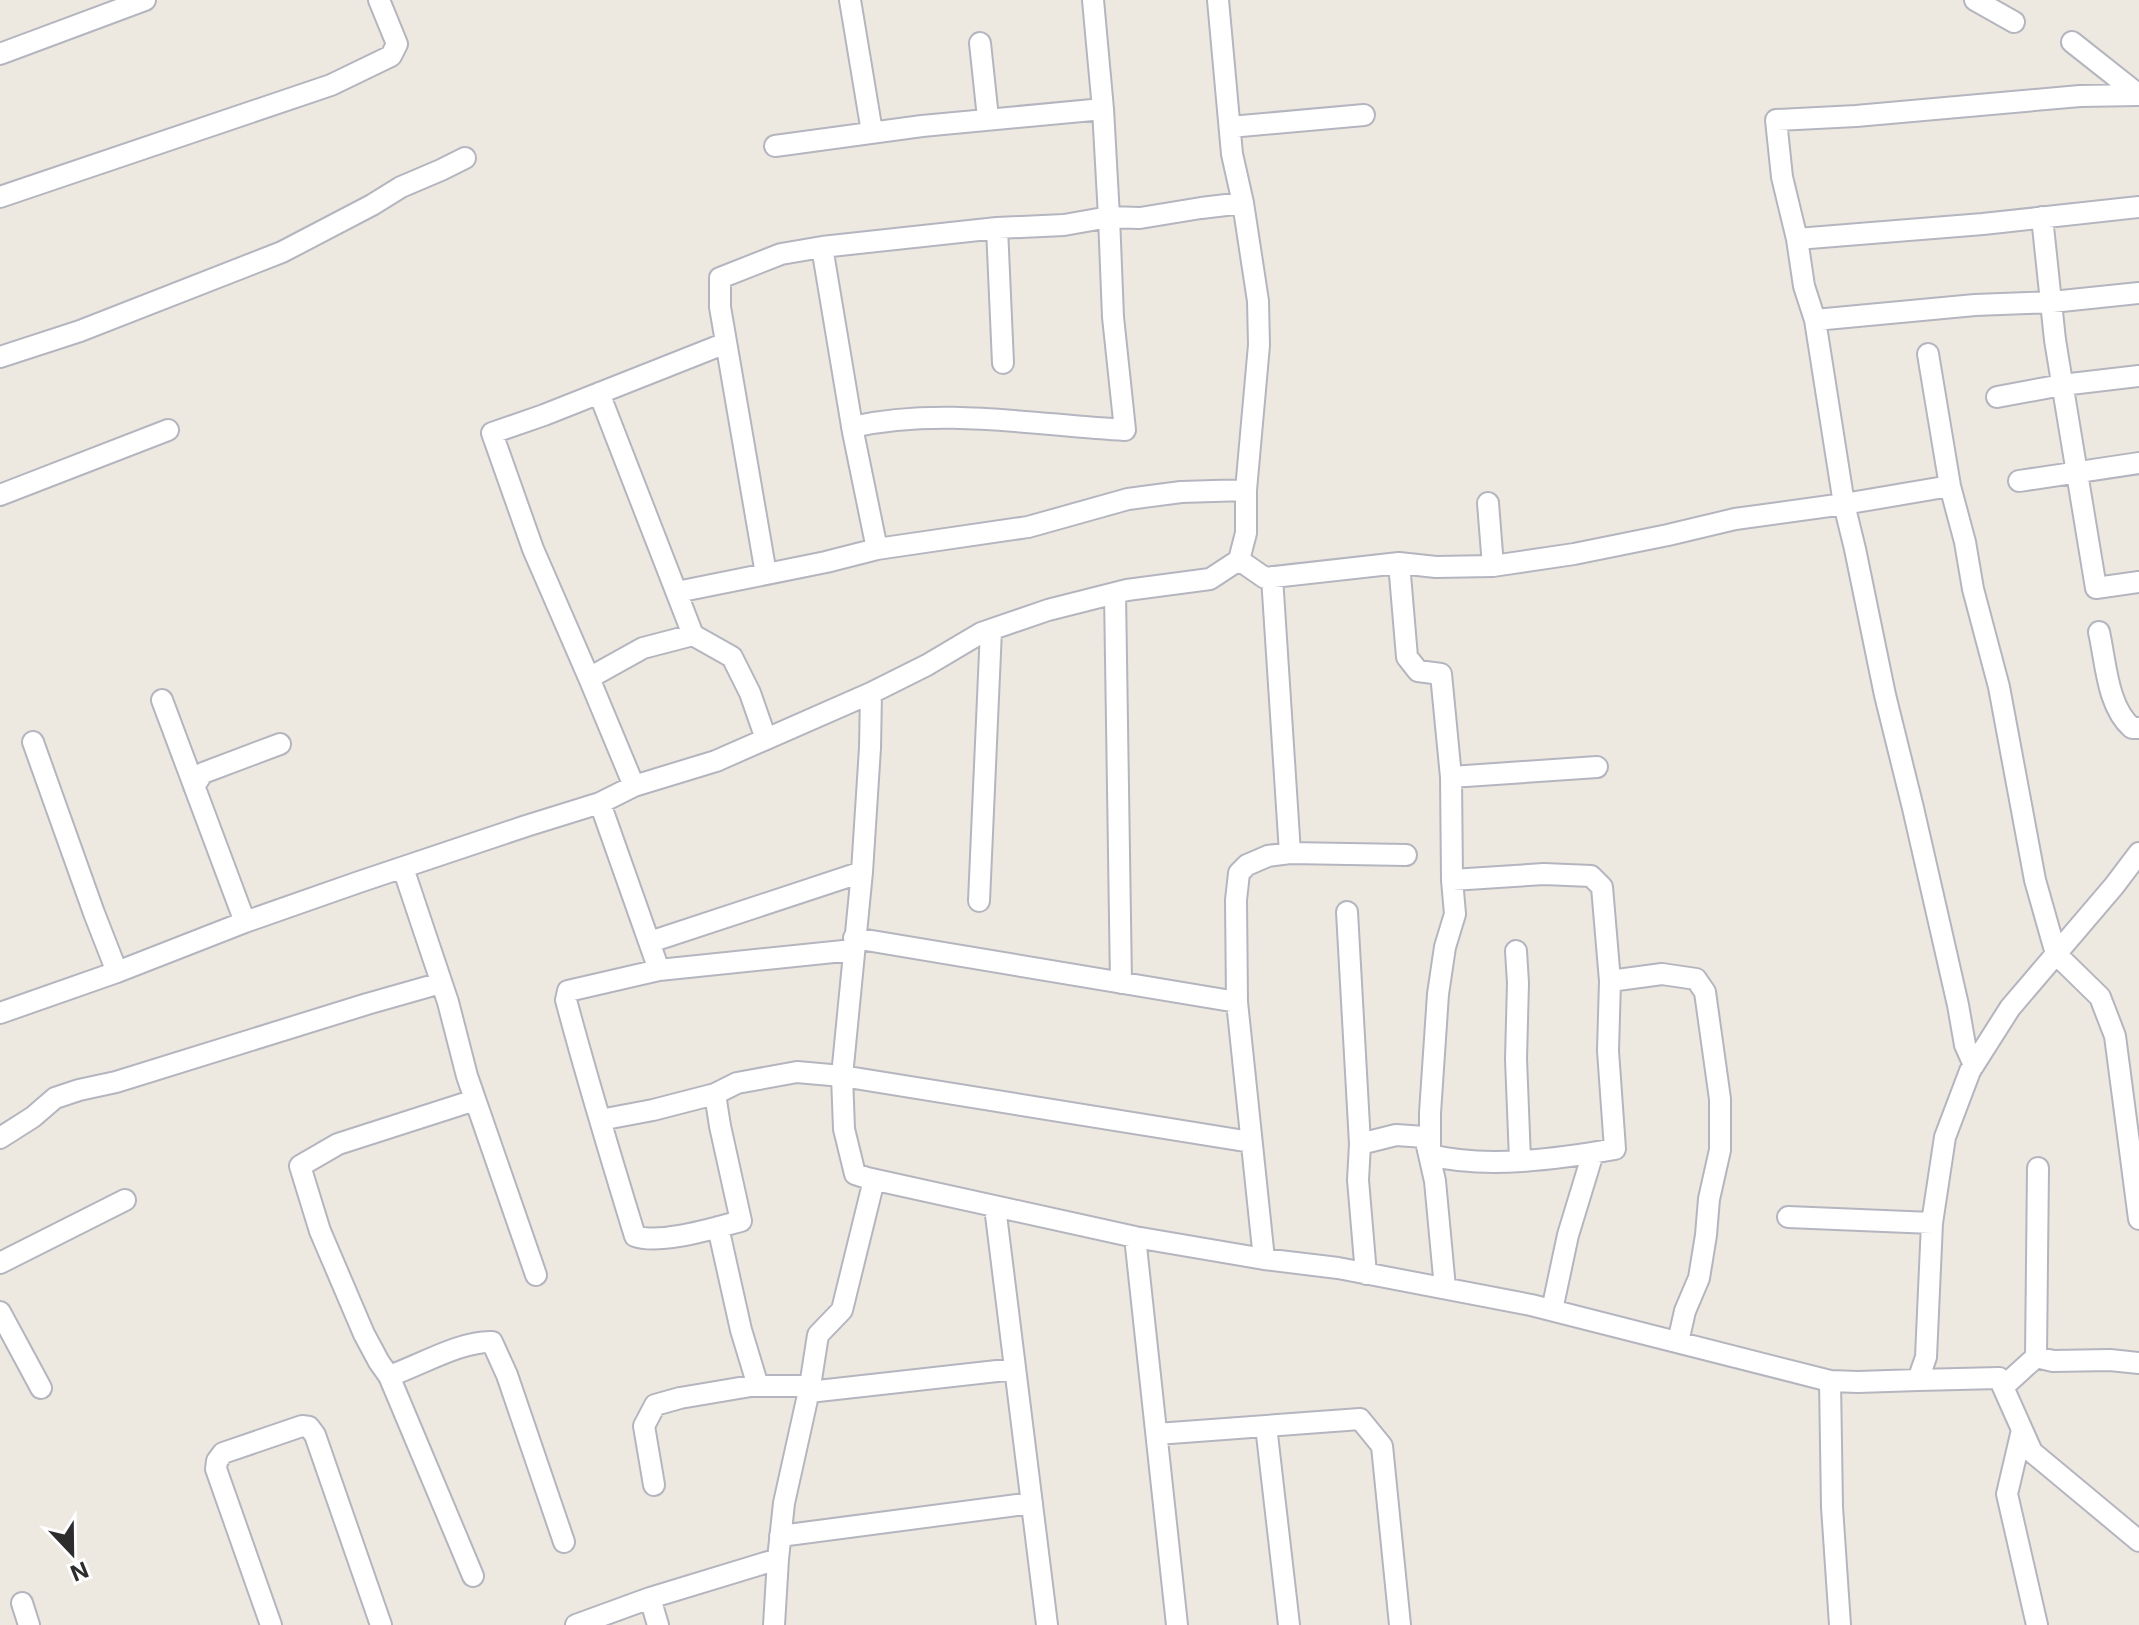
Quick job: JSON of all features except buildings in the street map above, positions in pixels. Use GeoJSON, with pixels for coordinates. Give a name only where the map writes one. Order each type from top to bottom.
{"type":"FeatureCollection","features":[{"type":"Feature","properties":{"kind":"street"},"geometry":{"type":"LineString","coordinates":[[0,54],[145,0]]}},
{"type":"Feature","properties":{"kind":"street"},"geometry":{"type":"LineString","coordinates":[[0,197],[331,85],[391,56],[397,44],[379,0]]}},
{"type":"Feature","properties":{"kind":"street"},"geometry":{"type":"LineString","coordinates":[[850,0],[872,132]]}},
{"type":"Feature","properties":{"kind":"street"},"geometry":{"type":"LineString","coordinates":[[852,427],[898,421],[990,419],[1125,430],[1113,317],[1103,109],[1093,0]]}},
{"type":"Feature","properties":{"kind":"street"},"geometry":{"type":"LineString","coordinates":[[0,1013],[245,922],[600,803],[634,786],[716,761],[871,693],[981,633],[1048,610],[1115,593],[1210,579],[1239,560],[1246,533],[1246,490],[1259,345],[1258,301],[1232,154],[1218,0]]}},
{"type":"Feature","properties":{"kind":"street"},"geometry":{"type":"LineString","coordinates":[[1975,0],[2014,22]]}},
{"type":"Feature","properties":{"kind":"street"},"geometry":{"type":"LineString","coordinates":[[2072,42],[2139,95]]}},
{"type":"Feature","properties":{"kind":"street"},"geometry":{"type":"LineString","coordinates":[[980,43],[988,118]]}},
{"type":"Feature","properties":{"kind":"street"},"geometry":{"type":"LineString","coordinates":[[1974,1065],[1965,1045],[1844,504],[1815,320],[1804,286],[1797,239],[1782,177],[1776,120],[2080,96],[2139,95]]}},
{"type":"Feature","properties":{"kind":"street"},"geometry":{"type":"LineString","coordinates":[[775,146],[988,118],[1103,109]]}},
{"type":"Feature","properties":{"kind":"street"},"geometry":{"type":"LineString","coordinates":[[1230,127],[1364,115]]}},
{"type":"Feature","properties":{"kind":"street"},"geometry":{"type":"LineString","coordinates":[[0,357],[80,331],[282,252],[401,187],[465,158]]}},
{"type":"Feature","properties":{"kind":"street"},"geometry":{"type":"LineString","coordinates":[[766,574],[720,307],[720,278],[781,254],[822,247],[997,228],[1064,225],[1109,217],[1140,218],[1243,203]]}},
{"type":"Feature","properties":{"kind":"street"},"geometry":{"type":"LineString","coordinates":[[1797,239],[2139,207]]}},
{"type":"Feature","properties":{"kind":"street"},"geometry":{"type":"LineString","coordinates":[[2042,217],[2062,385],[2096,588],[2139,582]]}},
{"type":"Feature","properties":{"kind":"street"},"geometry":{"type":"LineString","coordinates":[[997,228],[1003,363]]}},
{"type":"Feature","properties":{"kind":"street"},"geometry":{"type":"LineString","coordinates":[[822,247],[852,427],[877,549]]}},
{"type":"Feature","properties":{"kind":"street"},"geometry":{"type":"LineString","coordinates":[[1815,320],[2139,293]]}},
{"type":"Feature","properties":{"kind":"street"},"geometry":{"type":"LineString","coordinates":[[634,786],[533,549],[492,433],[726,343]]}},
{"type":"Feature","properties":{"kind":"street"},"geometry":{"type":"LineString","coordinates":[[1928,354],[1950,486],[1999,687],[2035,880],[2056,954],[2100,997],[2115,1036],[2139,1219]]}},
{"type":"Feature","properties":{"kind":"street"},"geometry":{"type":"LineString","coordinates":[[1997,397],[2139,376]]}},
{"type":"Feature","properties":{"kind":"street"},"geometry":{"type":"LineString","coordinates":[[599,393],[693,635],[732,657],[750,693],[766,739]]}},
{"type":"Feature","properties":{"kind":"street"},"geometry":{"type":"LineString","coordinates":[[0,495],[168,430]]}},
{"type":"Feature","properties":{"kind":"street"},"geometry":{"type":"LineString","coordinates":[[2019,481],[2139,463]]}},
{"type":"Feature","properties":{"kind":"street"},"geometry":{"type":"LineString","coordinates":[[1239,560],[1265,578],[1399,563],[1436,567],[1493,566],[1574,554],[1735,519],[1950,486]]}},
{"type":"Feature","properties":{"kind":"street"},"geometry":{"type":"LineString","coordinates":[[677,592],[877,549],[1028,527],[1128,499],[1181,492],[1246,490]]}},
{"type":"Feature","properties":{"kind":"street"},"geometry":{"type":"LineString","coordinates":[[1488,503],[1493,566]]}},
{"type":"Feature","properties":{"kind":"street"},"geometry":{"type":"LineString","coordinates":[[1399,563],[1407,657],[1418,671],[1441,674],[1451,777],[1455,914],[1445,947],[1438,994],[1430,1155]]}},
{"type":"Feature","properties":{"kind":"street"},"geometry":{"type":"LineString","coordinates":[[1272,577],[1290,853]]}},
{"type":"Feature","properties":{"kind":"street"},"geometry":{"type":"LineString","coordinates":[[1115,593],[1121,983]]}},
{"type":"Feature","properties":{"kind":"street"},"geometry":{"type":"LineString","coordinates":[[979,901],[991,630]]}},
{"type":"Feature","properties":{"kind":"street"},"geometry":{"type":"LineString","coordinates":[[2099,632],[2121,719],[2132,728],[2139,728]]}},
{"type":"Feature","properties":{"kind":"street"},"geometry":{"type":"LineString","coordinates":[[589,678],[643,648],[693,635]]}},
{"type":"Feature","properties":{"kind":"street"},"geometry":{"type":"LineString","coordinates":[[871,693],[862,872],[842,1076],[844,1129],[855,1174],[1135,1237],[1338,1268],[1552,1310],[1830,1381],[1999,1378],[2032,1452],[2139,1541]]}},
{"type":"Feature","properties":{"kind":"street"},"geometry":{"type":"LineString","coordinates":[[162,700],[245,922]]}},
{"type":"Feature","properties":{"kind":"street"},"geometry":{"type":"LineString","coordinates":[[33,742],[117,972]]}},
{"type":"Feature","properties":{"kind":"street"},"geometry":{"type":"LineString","coordinates":[[194,786],[203,773],[280,744]]}},
{"type":"Feature","properties":{"kind":"street"},"geometry":{"type":"LineString","coordinates":[[1451,777],[1597,767]]}},
{"type":"Feature","properties":{"kind":"street"},"geometry":{"type":"LineString","coordinates":[[600,803],[659,970]]}},
{"type":"Feature","properties":{"kind":"street"},"geometry":{"type":"LineString","coordinates":[[1264,1259],[1237,1002],[1236,900],[1239,873],[1257,860],[1290,853],[1406,855]]}},
{"type":"Feature","properties":{"kind":"street"},"geometry":{"type":"LineString","coordinates":[[1918,1380],[1926,1357],[1932,1223],[1945,1137],[1974,1065],[2010,1008],[2139,853]]}},
{"type":"Feature","properties":{"kind":"street"},"geometry":{"type":"LineString","coordinates":[[403,868],[441,983],[467,1076],[536,1275]]}},
{"type":"Feature","properties":{"kind":"street"},"geometry":{"type":"LineString","coordinates":[[650,942],[862,872]]}},
{"type":"Feature","properties":{"kind":"street"},"geometry":{"type":"LineString","coordinates":[[1430,1155],[1453,1160],[1520,1160],[1573,1157],[1615,1149],[1608,1051],[1610,981],[1602,887],[1591,876],[1544,874],[1452,880]]}},
{"type":"Feature","properties":{"kind":"street"},"geometry":{"type":"LineString","coordinates":[[1347,912],[1360,1144],[1358,1180],[1366,1274]]}},
{"type":"Feature","properties":{"kind":"street"},"geometry":{"type":"LineString","coordinates":[[715,1094],[741,1221],[666,1238],[645,1240],[635,1236],[566,1000],[568,991],[659,970],[854,944],[1237,1002]]}},
{"type":"Feature","properties":{"kind":"street"},"geometry":{"type":"LineString","coordinates":[[1516,951],[1520,1160]]}},
{"type":"Feature","properties":{"kind":"street"},"geometry":{"type":"LineString","coordinates":[[1610,981],[1662,974],[1696,979],[1705,992],[1720,1099],[1720,1150],[1709,1199],[1699,1278],[1685,1311],[1678,1342]]}},
{"type":"Feature","properties":{"kind":"street"},"geometry":{"type":"LineString","coordinates":[[0,1138],[33,1117],[55,1098],[441,983]]}},
{"type":"Feature","properties":{"kind":"street"},"geometry":{"type":"LineString","coordinates":[[600,1120],[715,1094],[737,1083],[797,1072],[842,1076],[1251,1142]]}},
{"type":"Feature","properties":{"kind":"street"},"geometry":{"type":"LineString","coordinates":[[473,1576],[389,1376],[364,1334],[320,1231],[300,1166],[338,1144],[475,1100]]}},
{"type":"Feature","properties":{"kind":"street"},"geometry":{"type":"LineString","coordinates":[[1360,1144],[1396,1135],[1425,1137],[1435,1181],[1445,1288]]}},
{"type":"Feature","properties":{"kind":"street"},"geometry":{"type":"LineString","coordinates":[[1552,1310],[1568,1235],[1593,1153]]}},
{"type":"Feature","properties":{"kind":"street"},"geometry":{"type":"LineString","coordinates":[[2003,1387],[2036,1357],[2038,1168]]}},
{"type":"Feature","properties":{"kind":"street"},"geometry":{"type":"LineString","coordinates":[[774,1625],[784,1503],[810,1389],[818,1335],[842,1310],[874,1180]]}},
{"type":"Feature","properties":{"kind":"street"},"geometry":{"type":"LineString","coordinates":[[0,1263],[125,1200]]}},
{"type":"Feature","properties":{"kind":"street"},"geometry":{"type":"LineString","coordinates":[[995,1207],[1047,1625]]}},
{"type":"Feature","properties":{"kind":"street"},"geometry":{"type":"LineString","coordinates":[[1788,1217],[1932,1223]]}},
{"type":"Feature","properties":{"kind":"street"},"geometry":{"type":"LineString","coordinates":[[718,1227],[741,1330],[758,1386]]}},
{"type":"Feature","properties":{"kind":"street"},"geometry":{"type":"LineString","coordinates":[[1135,1237],[1177,1625]]}},
{"type":"Feature","properties":{"kind":"street"},"geometry":{"type":"LineString","coordinates":[[0,1312],[41,1388]]}},
{"type":"Feature","properties":{"kind":"street"},"geometry":{"type":"LineString","coordinates":[[389,1376],[468,1345],[492,1342],[507,1375],[564,1542]]}},
{"type":"Feature","properties":{"kind":"street"},"geometry":{"type":"LineString","coordinates":[[2036,1357],[2053,1361],[2139,1363]]}},
{"type":"Feature","properties":{"kind":"street"},"geometry":{"type":"LineString","coordinates":[[654,1485],[644,1426],[655,1405],[758,1386],[810,1389],[1015,1369]]}},
{"type":"Feature","properties":{"kind":"street"},"geometry":{"type":"LineString","coordinates":[[1830,1381],[1832,1507],[1840,1625]]}},
{"type":"Feature","properties":{"kind":"street"},"geometry":{"type":"LineString","coordinates":[[1157,1434],[1360,1419],[1382,1446],[1400,1625]]}},
{"type":"Feature","properties":{"kind":"street"},"geometry":{"type":"LineString","coordinates":[[271,1625],[216,1469],[217,1461],[223,1453],[302,1426],[309,1427],[315,1435],[381,1625]]}},
{"type":"Feature","properties":{"kind":"street"},"geometry":{"type":"LineString","coordinates":[[1266,1426],[1289,1625]]}},
{"type":"Feature","properties":{"kind":"street"},"geometry":{"type":"LineString","coordinates":[[2022,1430],[2007,1494],[2037,1625]]}},
{"type":"Feature","properties":{"kind":"street"},"geometry":{"type":"LineString","coordinates":[[780,1536],[1032,1503]]}},
{"type":"Feature","properties":{"kind":"street"},"geometry":{"type":"LineString","coordinates":[[576,1625],[650,1598],[778,1559]]}},
{"type":"Feature","properties":{"kind":"street"},"geometry":{"type":"LineString","coordinates":[[650,1598],[658,1625]]}},
{"type":"Feature","properties":{"kind":"street"},"geometry":{"type":"LineString","coordinates":[[22,1603],[29,1625]]}}]}
